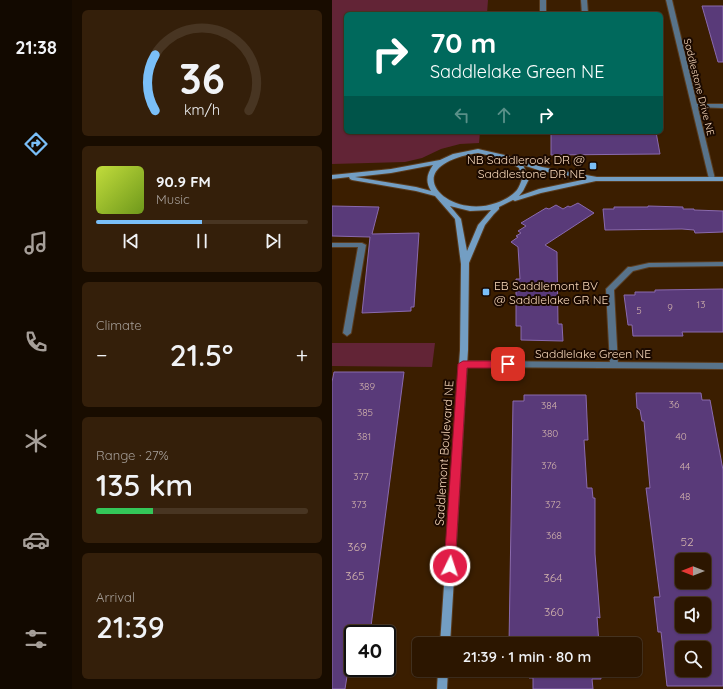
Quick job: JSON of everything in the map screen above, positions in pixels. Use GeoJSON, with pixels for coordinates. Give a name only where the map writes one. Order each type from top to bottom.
{"type":"FeatureCollection","features":[{"type":"Feature","properties":{"kind":"street"},"geometry":{"type":"LineString","coordinates":[[543,0],[543,12]]}},
{"type":"Feature","properties":{"kind":"street"},"geometry":{"type":"LineString","coordinates":[[584,0],[585,12]]}},
{"type":"Feature","properties":{"kind":"street","name":"Saddlestone Drive NE"},"geometry":{"type":"LineString","coordinates":[[669,0],[712,178]]}},
{"type":"Feature","properties":{"kind":"street"},"geometry":{"type":"LineString","coordinates":[[695,106],[723,106]]}},
{"type":"Feature","properties":{"kind":"street"},"geometry":{"type":"LineString","coordinates":[[332,177],[343,177],[417,167],[441,162],[458,154],[478,151],[498,153],[541,169],[597,179],[723,178]]}},
{"type":"Feature","properties":{"kind":"street"},"geometry":{"type":"LineString","coordinates":[[512,199],[522,190],[526,179],[523,169],[514,160]]}},
{"type":"Feature","properties":{"kind":"street"},"geometry":{"type":"LineString","coordinates":[[441,162],[434,169],[430,178],[431,186],[435,194],[442,200],[452,205],[475,209],[489,208],[539,191],[597,179]]}},
{"type":"Feature","properties":{"kind":"street"},"geometry":{"type":"LineString","coordinates":[[343,177],[416,189],[435,194]]}},
{"type":"Feature","properties":{"kind":"street","name":"Saddlemont Boulevard NE"},"geometry":{"type":"LineString","coordinates":[[442,200],[458,219],[465,264],[463,364],[445,637]]}},
{"type":"Feature","properties":{"kind":"street","name":"Saddlemont Boulevard NE"},"geometry":{"type":"LineString","coordinates":[[465,264],[489,213],[502,204]]}},
{"type":"Feature","properties":{"kind":"street"},"geometry":{"type":"LineString","coordinates":[[332,245],[362,245],[348,334]]}},
{"type":"Feature","properties":{"kind":"street"},"geometry":{"type":"LineString","coordinates":[[614,365],[610,289],[631,269],[649,265],[723,264]]}},
{"type":"Feature","properties":{"kind":"street","name":"Saddlelake Green NE"},"geometry":{"type":"LineString","coordinates":[[463,364],[723,366]]}},
{"type":"Feature","properties":{"kind":"street"},"geometry":{"type":"LineString","coordinates":[[442,689],[443,677]]}},
{"type":"Feature","properties":{"kind":"shaded area"},"geometry":{"type":"Polygon","coordinates":[[[332,0],[488,0],[487,12],[344,12],[344,134],[480,134],[479,143],[460,144],[441,149],[422,158],[405,162],[332,164],[332,0]]]}},
{"type":"Feature","properties":{"kind":"shaded area"},"geometry":{"type":"Polygon","coordinates":[[[332,343],[435,343],[432,367],[332,366],[332,343]]]}},
{"type":"Feature","properties":{"kind":"building"},"geometry":{"type":"Polygon","coordinates":[[[702,6],[723,6],[723,62],[718,62],[702,6]]]}},
{"type":"Feature","properties":{"kind":"building"},"geometry":{"type":"Polygon","coordinates":[[[551,134],[656,134],[660,154],[551,155],[551,134]]]}},
{"type":"Feature","properties":{"kind":"building"},"geometry":{"type":"Polygon","coordinates":[[[578,203],[594,213],[545,245],[557,252],[558,324],[562,324],[563,341],[521,340],[521,326],[516,326],[516,279],[520,279],[518,247],[511,242],[521,233],[518,231],[526,226],[521,223],[546,208],[549,209],[556,205],[563,209],[578,203]]]}},
{"type":"Feature","properties":{"kind":"building"},"geometry":{"type":"Polygon","coordinates":[[[332,206],[379,207],[372,234],[419,233],[414,307],[411,307],[411,311],[362,313],[370,237],[332,236],[332,206]]]}},
{"type":"Feature","properties":{"kind":"building"},"geometry":{"type":"Polygon","coordinates":[[[614,207],[683,207],[683,209],[723,211],[723,232],[695,233],[694,230],[682,229],[605,230],[603,209],[614,209],[614,207]]]}},
{"type":"Feature","properties":{"kind":"building"},"geometry":{"type":"Polygon","coordinates":[[[723,289],[723,332],[682,332],[683,336],[633,336],[632,325],[628,325],[624,295],[635,295],[635,292],[655,292],[655,290],[723,289]]]}},
{"type":"Feature","properties":{"kind":"building"},"geometry":{"type":"Polygon","coordinates":[[[334,372],[404,372],[371,625],[344,625],[344,677],[347,677],[345,689],[332,689],[332,382],[334,372]]]}},
{"type":"Feature","properties":{"kind":"building"},"geometry":{"type":"Polygon","coordinates":[[[636,393],[701,393],[702,400],[710,400],[723,470],[723,686],[667,686],[661,632],[658,632],[654,597],[660,597],[646,488],[650,488],[644,421],[642,421],[640,410],[637,408],[636,393]]]}},
{"type":"Feature","properties":{"kind":"building"},"geometry":{"type":"Polygon","coordinates":[[[524,395],[586,395],[588,440],[584,440],[587,488],[592,488],[593,498],[595,498],[595,554],[600,618],[597,617],[598,637],[509,637],[513,401],[524,401],[524,395]]]}},
{"type":"Feature","properties":{"kind":"building"},"geometry":{"type":"Polygon","coordinates":[[[601,677],[601,679],[592,679],[593,689],[533,689],[533,678],[529,678],[601,677]]]}},
{"type":"Feature","properties":{"kind":"place","name":"NB Saddlerook DR @ Saddlestone DR NE"},"geometry":{"type":"Point","coordinates":[593,166]}},
{"type":"Feature","properties":{"kind":"place","name":"EB Saddlemont BV @ Saddlelake GR NE"},"geometry":{"type":"Point","coordinates":[486,292]}},
{"type":"Feature","properties":{"kind":"route"},"geometry":{"type":"LineString","coordinates":[[450,566],[463,364],[508,364]]}}]}
